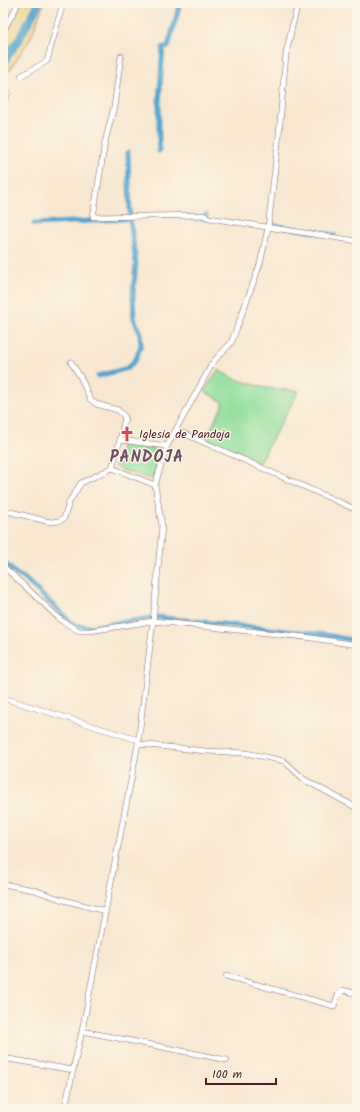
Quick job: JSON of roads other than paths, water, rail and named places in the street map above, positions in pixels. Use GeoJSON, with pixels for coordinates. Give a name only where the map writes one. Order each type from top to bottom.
{"type":"FeatureCollection","features":[{"type":"Feature","properties":{"kind":"street"},"geometry":{"type":"LineString","coordinates":[[3,31],[16,8],[17,3]]}},
{"type":"Feature","properties":{"kind":"street"},"geometry":{"type":"LineString","coordinates":[[21,76],[47,61],[63,3]]}},
{"type":"Feature","properties":{"kind":"street"},"geometry":{"type":"LineString","coordinates":[[65,1109],[82,1031],[138,742],[153,621],[162,526],[155,485],[167,446],[213,362],[231,343],[263,254],[268,228],[279,134],[286,54],[298,3]]}},
{"type":"Feature","properties":{"kind":"street"},"geometry":{"type":"LineString","coordinates":[[121,56],[114,107],[105,142],[93,218],[203,215],[209,218],[268,228],[357,241]]}},
{"type":"Feature","properties":{"kind":"street"},"geometry":{"type":"LineString","coordinates":[[3,103],[8,93]]}},
{"type":"Feature","properties":{"kind":"street"},"geometry":{"type":"LineString","coordinates":[[71,362],[81,378],[90,399],[96,404],[118,410],[125,417],[112,468]]}},
{"type":"Feature","properties":{"kind":"street"},"geometry":{"type":"LineString","coordinates":[[176,430],[357,510]]}},
{"type":"Feature","properties":{"kind":"street"},"geometry":{"type":"LineString","coordinates":[[120,440],[167,446]]}},
{"type":"Feature","properties":{"kind":"street"},"geometry":{"type":"LineString","coordinates":[[3,510],[50,522],[59,521],[64,518],[69,502],[81,483],[112,468],[155,485]]}},
{"type":"Feature","properties":{"kind":"street"},"geometry":{"type":"LineString","coordinates":[[3,566],[62,621],[79,631],[90,631],[153,621],[305,637],[357,645]]}},
{"type":"Feature","properties":{"kind":"street"},"geometry":{"type":"LineString","coordinates":[[3,698],[138,742],[206,751],[246,753],[284,761],[306,780],[357,808]]}},
{"type":"Feature","properties":{"kind":"street"},"geometry":{"type":"LineString","coordinates":[[3,884],[34,890],[60,899],[105,911]]}},
{"type":"Feature","properties":{"kind":"street"},"geometry":{"type":"LineString","coordinates":[[226,976],[334,1006],[338,995],[343,990],[357,994]]}},
{"type":"Feature","properties":{"kind":"street"},"geometry":{"type":"LineString","coordinates":[[82,1031],[227,1060]]}},
{"type":"Feature","properties":{"kind":"street"},"geometry":{"type":"LineString","coordinates":[[3,1058],[73,1070]]}},
{"type":"Feature","properties":{"kind":"waterway"},"geometry":{"type":"LineString","coordinates":[[3,63],[19,39],[39,3]]}},
{"type":"Feature","properties":{"kind":"waterway"},"geometry":{"type":"LineString","coordinates":[[159,151],[159,103],[163,47],[168,47],[180,3]]}},
{"type":"Feature","properties":{"kind":"waterway"},"geometry":{"type":"LineString","coordinates":[[128,152],[130,214]]}},
{"type":"Feature","properties":{"kind":"waterway"},"geometry":{"type":"LineString","coordinates":[[190,218],[205,218],[206,215]]}},
{"type":"Feature","properties":{"kind":"waterway"},"geometry":{"type":"LineString","coordinates":[[98,376],[128,368],[136,359],[141,345],[140,333],[134,318],[133,295],[136,263],[130,218]]}},
{"type":"Feature","properties":{"kind":"waterway"},"geometry":{"type":"LineString","coordinates":[[34,224],[128,219]]}},
{"type":"Feature","properties":{"kind":"waterway"},"geometry":{"type":"LineString","coordinates":[[271,225],[334,235]]}},
{"type":"Feature","properties":{"kind":"waterway"},"geometry":{"type":"LineString","coordinates":[[3,561],[16,574],[24,578],[74,625],[90,627],[150,618]]}},
{"type":"Feature","properties":{"kind":"waterway"},"geometry":{"type":"LineString","coordinates":[[157,617],[326,635],[357,641]]}},
{"type":"Feature","properties":{"kind":"place","name":"Iglesia de Pandoja"},"geometry":{"type":"Point","coordinates":[127,434]}},
{"type":"Feature","properties":{"kind":"district","name":"PANDOJA"},"geometry":{"type":"Point","coordinates":[147,457]}}]}
